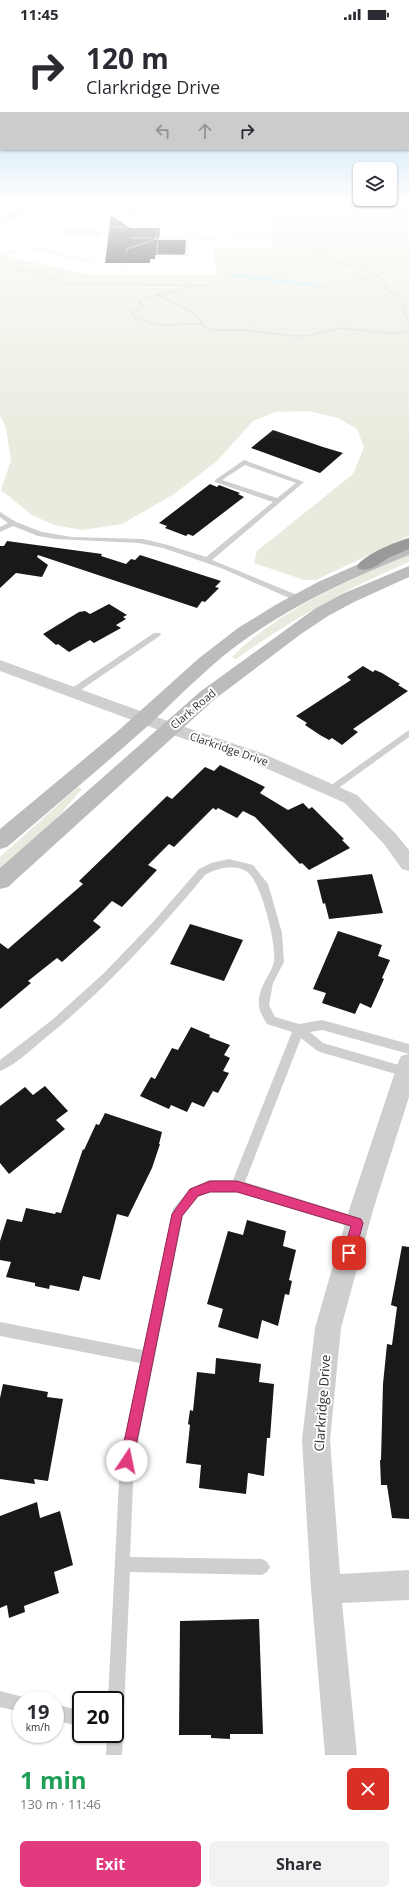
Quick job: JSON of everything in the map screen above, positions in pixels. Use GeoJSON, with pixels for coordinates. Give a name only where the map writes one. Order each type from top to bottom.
{"type":"FeatureCollection","features":[{"type":"Feature","properties":{"kind":"highway"},"geometry":{"type":"LineString","coordinates":[[365,566],[382,555],[409,543]]}},
{"type":"Feature","properties":{"kind":"main road"},"geometry":{"type":"LineString","coordinates":[[0,841],[143,719],[208,659],[244,632],[299,599],[365,566],[409,549]]}},
{"type":"Feature","properties":{"kind":"main road","name":"Clark Road"},"geometry":{"type":"LineString","coordinates":[[0,881],[208,695],[295,630],[322,612],[354,595],[409,571]]}},
{"type":"Feature","properties":{"kind":"street","name":"Clarkridge Drive"},"geometry":{"type":"LineString","coordinates":[[0,665],[143,719],[258,758],[351,799],[390,839],[409,864]]}},
{"type":"Feature","properties":{"kind":"street","name":"Clarkridge Drive"},"geometry":{"type":"LineString","coordinates":[[341,1755],[326,1589],[316,1440],[328,1328],[357,1223],[408,1061]]}},
{"type":"Feature","properties":{"kind":"street"},"geometry":{"type":"LineString","coordinates":[[326,1589],[409,1585]]}},
{"type":"Feature","properties":{"kind":"lane"},"geometry":{"type":"LineString","coordinates":[[206,561],[301,482],[244,462],[217,481],[278,501]]}},
{"type":"Feature","properties":{"kind":"lane"},"geometry":{"type":"LineString","coordinates":[[0,514],[13,523],[42,534],[62,538],[145,542],[206,561],[299,599]]}},
{"type":"Feature","properties":{"kind":"lane"},"geometry":{"type":"LineString","coordinates":[[0,530],[13,523]]}},
{"type":"Feature","properties":{"kind":"lane"},"geometry":{"type":"LineString","coordinates":[[72,692],[157,635]]}},
{"type":"Feature","properties":{"kind":"lane"},"geometry":{"type":"LineString","coordinates":[[330,790],[409,733]]}},
{"type":"Feature","properties":{"kind":"lane"},"geometry":{"type":"LineString","coordinates":[[0,1066],[37,1040],[116,969],[202,872],[214,866],[229,863],[250,868],[263,884],[277,933],[279,962],[268,983],[264,1005],[271,1021],[299,1030],[320,1047],[408,1061]]}},
{"type":"Feature","properties":{"kind":"lane"},"geometry":{"type":"LineString","coordinates":[[299,1030],[322,1025],[408,1061]]}},
{"type":"Feature","properties":{"kind":"lane"},"geometry":{"type":"LineString","coordinates":[[237,1186],[299,1030]]}},
{"type":"Feature","properties":{"kind":"lane"},"geometry":{"type":"LineString","coordinates":[[117,1691],[127,1461],[177,1214],[194,1193],[210,1186],[237,1186],[357,1223]]}},
{"type":"Feature","properties":{"kind":"lane"},"geometry":{"type":"LineString","coordinates":[[0,1329],[148,1358]]}},
{"type":"Feature","properties":{"kind":"lane"},"geometry":{"type":"LineString","coordinates":[[123,1564],[204,1567],[262,1567]]}},
{"type":"Feature","properties":{"kind":"lane"},"geometry":{"type":"LineString","coordinates":[[0,1699],[12,1702]]}},
{"type":"Feature","properties":{"kind":"lane"},"geometry":{"type":"LineString","coordinates":[[114,1743],[114,1755]]}},
{"type":"Feature","properties":{"kind":"path"},"geometry":{"type":"LineString","coordinates":[[57,282],[67,284],[213,285]]}},
{"type":"Feature","properties":{"kind":"path"},"geometry":{"type":"LineString","coordinates":[[385,282],[386,288],[406,302],[404,312],[409,322]]}},
{"type":"Feature","properties":{"kind":"path"},"geometry":{"type":"LineString","coordinates":[[199,285],[139,301],[143,307],[132,312],[134,318],[163,325],[202,324]]}},
{"type":"Feature","properties":{"kind":"path"},"geometry":{"type":"LineString","coordinates":[[158,295],[187,309],[195,315],[206,328],[212,330],[243,330],[292,336],[308,336],[341,328],[394,334],[409,330]]}},
{"type":"Feature","properties":{"kind":"shaded area"},"geometry":{"type":"Polygon","coordinates":[[[0,282],[409,282],[409,536],[316,580],[304,580],[254,563],[257,551],[353,474],[364,447],[357,429],[338,418],[308,411],[275,412],[253,421],[217,461],[174,494],[122,524],[82,530],[54,525],[32,515],[1,490],[11,460],[6,428],[0,415],[0,282]]]}},
{"type":"Feature","properties":{"kind":"shaded area"},"geometry":{"type":"Polygon","coordinates":[[[409,555],[409,562],[386,572],[320,606],[278,631],[236,659],[232,657],[251,640],[293,611],[339,586],[409,555]]]}},
{"type":"Feature","properties":{"kind":"shaded area"},"geometry":{"type":"Polygon","coordinates":[[[78,787],[82,789],[58,817],[0,870],[0,857],[78,787]]]}},
{"type":"Feature","properties":{"kind":"building"},"geometry":{"type":"Polygon","coordinates":[[[273,430],[343,453],[320,473],[251,448],[273,430]]]}},
{"type":"Feature","properties":{"kind":"building"},"geometry":{"type":"Polygon","coordinates":[[[210,484],[217,487],[219,485],[240,493],[238,494],[244,497],[193,536],[188,534],[186,536],[165,528],[167,526],[159,523],[210,484]]]}},
{"type":"Feature","properties":{"kind":"building"},"geometry":{"type":"Polygon","coordinates":[[[7,541],[102,554],[101,556],[126,564],[131,559],[135,560],[140,555],[221,581],[215,587],[219,588],[205,602],[202,601],[197,608],[38,555],[37,557],[48,565],[42,577],[16,573],[0,588],[0,546],[4,546],[7,541]]]}},
{"type":"Feature","properties":{"kind":"building"},"geometry":{"type":"Polygon","coordinates":[[[109,604],[127,615],[123,617],[126,619],[116,625],[121,628],[94,643],[90,640],[69,652],[58,644],[56,645],[43,634],[79,612],[85,611],[90,614],[109,604]]]}},
{"type":"Feature","properties":{"kind":"building"},"geometry":{"type":"Polygon","coordinates":[[[363,666],[373,672],[375,670],[382,673],[400,684],[398,685],[408,691],[353,729],[358,732],[342,745],[332,738],[329,740],[320,735],[305,725],[307,723],[296,716],[351,680],[347,677],[363,666]]]}},
{"type":"Feature","properties":{"kind":"building"},"geometry":{"type":"Polygon","coordinates":[[[220,765],[265,787],[260,793],[288,810],[303,803],[309,809],[312,807],[344,839],[342,840],[350,848],[309,870],[302,863],[300,864],[255,817],[243,811],[237,818],[218,808],[216,810],[213,808],[174,847],[169,844],[148,865],[157,870],[122,907],[112,901],[93,921],[101,927],[62,962],[57,958],[28,981],[31,983],[0,1009],[0,943],[8,949],[83,884],[79,881],[167,796],[172,799],[205,767],[214,771],[220,765]]]}},
{"type":"Feature","properties":{"kind":"building"},"geometry":{"type":"Polygon","coordinates":[[[372,874],[383,913],[329,919],[325,903],[323,904],[317,880],[372,874]]]}},
{"type":"Feature","properties":{"kind":"building"},"geometry":{"type":"Polygon","coordinates":[[[190,924],[243,940],[224,981],[170,964],[190,924]]]}},
{"type":"Feature","properties":{"kind":"building"},"geometry":{"type":"Polygon","coordinates":[[[338,931],[382,945],[378,956],[390,960],[382,978],[384,979],[371,1008],[360,1003],[355,1014],[322,1003],[326,993],[313,989],[338,931]]]}},
{"type":"Feature","properties":{"kind":"building"},"geometry":{"type":"Polygon","coordinates":[[[191,1027],[210,1035],[209,1037],[230,1045],[224,1055],[230,1058],[223,1071],[229,1073],[218,1093],[213,1091],[204,1107],[192,1102],[187,1112],[171,1105],[169,1109],[140,1096],[151,1077],[155,1079],[172,1048],[178,1050],[191,1027]]]}},
{"type":"Feature","properties":{"kind":"building"},"geometry":{"type":"Polygon","coordinates":[[[45,1086],[68,1111],[56,1120],[65,1129],[9,1174],[0,1163],[0,1106],[25,1087],[33,1095],[45,1086]]]}},
{"type":"Feature","properties":{"kind":"building"},"geometry":{"type":"Polygon","coordinates":[[[105,1113],[162,1132],[160,1144],[152,1168],[128,1217],[117,1214],[100,1280],[83,1276],[79,1291],[50,1285],[49,1289],[35,1286],[35,1283],[6,1277],[11,1262],[0,1260],[0,1241],[7,1219],[22,1222],[26,1208],[55,1214],[56,1212],[61,1213],[83,1149],[84,1150],[96,1124],[99,1125],[105,1113]]]}},
{"type":"Feature","properties":{"kind":"building"},"geometry":{"type":"Polygon","coordinates":[[[247,1220],[286,1231],[283,1246],[296,1250],[289,1280],[292,1281],[289,1295],[285,1294],[278,1326],[262,1320],[258,1339],[218,1327],[223,1309],[207,1304],[228,1231],[243,1235],[247,1220]]]}},
{"type":"Feature","properties":{"kind":"building"},"geometry":{"type":"Polygon","coordinates":[[[402,1246],[409,1247],[409,1519],[392,1518],[387,1485],[381,1485],[380,1460],[383,1384],[387,1344],[392,1345],[397,1307],[391,1305],[402,1246]]]}},
{"type":"Feature","properties":{"kind":"building"},"geometry":{"type":"Polygon","coordinates":[[[216,1358],[261,1364],[259,1382],[274,1384],[270,1438],[267,1438],[264,1476],[248,1473],[246,1494],[199,1488],[201,1465],[186,1463],[190,1425],[188,1424],[190,1410],[193,1411],[197,1372],[215,1374],[216,1358]]]}},
{"type":"Feature","properties":{"kind":"building"},"geometry":{"type":"Polygon","coordinates":[[[3,1384],[48,1392],[47,1397],[63,1399],[48,1481],[34,1479],[35,1484],[0,1479],[0,1398],[3,1384]]]}},
{"type":"Feature","properties":{"kind":"building"},"geometry":{"type":"Polygon","coordinates":[[[37,1502],[40,1518],[60,1511],[73,1565],[54,1572],[59,1593],[24,1606],[25,1612],[9,1618],[7,1605],[0,1608],[0,1516],[37,1502]]]}},
{"type":"Feature","properties":{"kind":"building"},"geometry":{"type":"Polygon","coordinates":[[[259,1619],[263,1734],[230,1734],[230,1739],[211,1738],[211,1735],[179,1735],[180,1621],[259,1619]]]}},
{"type":"Feature","properties":{"kind":"waterway"},"geometry":{"type":"LineString","coordinates":[[286,282],[323,286]]}},
{"type":"Feature","properties":{"kind":"route"},"geometry":{"type":"LineString","coordinates":[[127,1461],[177,1214],[194,1193],[210,1186],[237,1186],[357,1223],[349,1253]]}}]}
